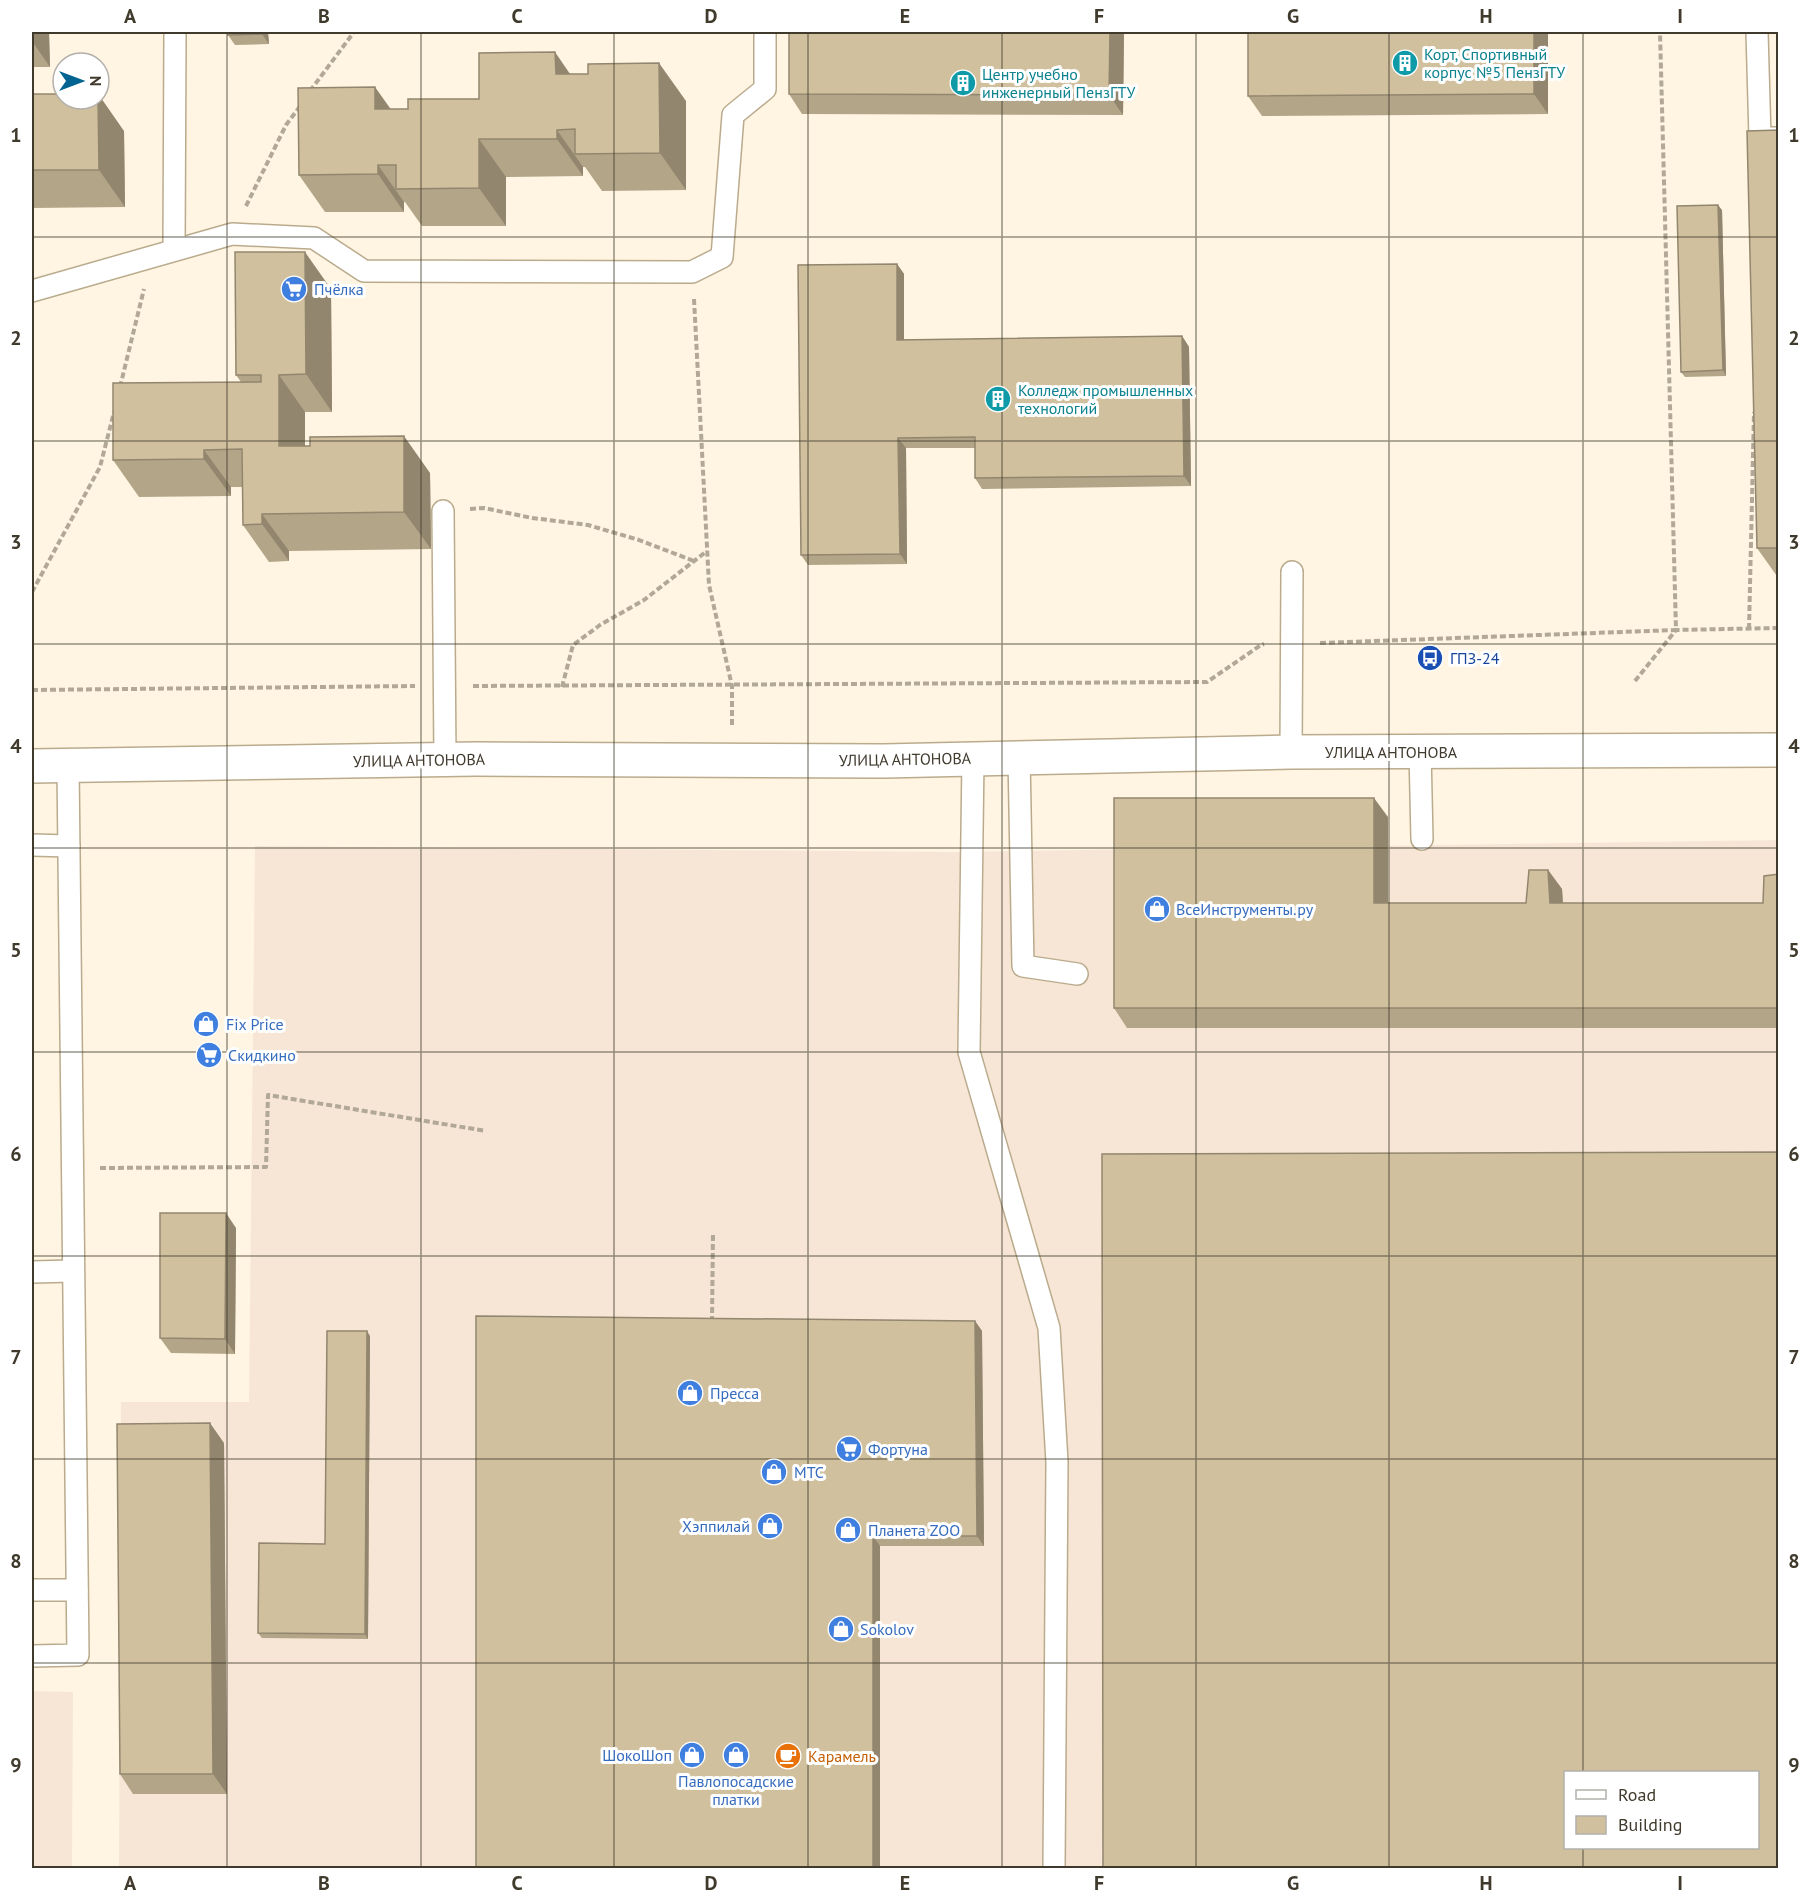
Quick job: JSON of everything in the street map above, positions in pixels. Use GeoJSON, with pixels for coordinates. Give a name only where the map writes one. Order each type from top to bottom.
{"type":"FeatureCollection","features":[{"type":"Feature","properties":{"kind":"main road","name":"УЛИЦА АНТОНОВА"},"geometry":{"type":"LineString","coordinates":[[32,766],[445,759],[884,761],[1291,752],[1779,750]]}},
{"type":"Feature","properties":{"kind":"lane"},"geometry":{"type":"LineString","coordinates":[[174,250],[175,32]]}},
{"type":"Feature","properties":{"kind":"lane"},"geometry":{"type":"LineString","coordinates":[[32,291],[232,234],[314,238],[364,271],[692,272],[722,257],[733,115],[765,89],[765,32]]}},
{"type":"Feature","properties":{"kind":"lane"},"geometry":{"type":"LineString","coordinates":[[1757,32],[1760,138],[1779,138]]}},
{"type":"Feature","properties":{"kind":"lane"},"geometry":{"type":"LineString","coordinates":[[443,511],[445,759]]}},
{"type":"Feature","properties":{"kind":"lane"},"geometry":{"type":"LineString","coordinates":[[1291,752],[1292,572]]}},
{"type":"Feature","properties":{"kind":"lane"},"geometry":{"type":"LineString","coordinates":[[1420,751],[1422,839]]}},
{"type":"Feature","properties":{"kind":"lane"},"geometry":{"type":"LineString","coordinates":[[1019,758],[1023,966],[1077,974]]}},
{"type":"Feature","properties":{"kind":"lane"},"geometry":{"type":"LineString","coordinates":[[973,759],[969,1052],[1049,1328],[1057,1462],[1054,1869]]}},
{"type":"Feature","properties":{"kind":"lane"},"geometry":{"type":"LineString","coordinates":[[32,1656],[78,1655],[68,766]]}},
{"type":"Feature","properties":{"kind":"lane"},"geometry":{"type":"LineString","coordinates":[[32,845],[69,846]]}},
{"type":"Feature","properties":{"kind":"lane"},"geometry":{"type":"LineString","coordinates":[[32,1272],[73,1271]]}},
{"type":"Feature","properties":{"kind":"lane"},"geometry":{"type":"LineString","coordinates":[[32,1590],[77,1590]]}},
{"type":"Feature","properties":{"kind":"path"},"geometry":{"type":"LineString","coordinates":[[232,234],[286,126],[354,32]]}},
{"type":"Feature","properties":{"kind":"path"},"geometry":{"type":"LineString","coordinates":[[1635,681],[1676,630],[1660,32]]}},
{"type":"Feature","properties":{"kind":"path"},"geometry":{"type":"LineString","coordinates":[[119,390],[152,256]]}},
{"type":"Feature","properties":{"kind":"path"},"geometry":{"type":"LineString","coordinates":[[692,272],[709,585],[732,686],[732,760]]}},
{"type":"Feature","properties":{"kind":"path"},"geometry":{"type":"LineString","coordinates":[[1749,629],[1754,401]]}},
{"type":"Feature","properties":{"kind":"path"},"geometry":{"type":"LineString","coordinates":[[32,592],[100,467],[114,412]]}},
{"type":"Feature","properties":{"kind":"path"},"geometry":{"type":"LineString","coordinates":[[443,511],[484,508],[531,518],[588,525],[639,540],[694,561]]}},
{"type":"Feature","properties":{"kind":"path"},"geometry":{"type":"LineString","coordinates":[[562,687],[573,645],[600,625],[644,600],[707,550]]}},
{"type":"Feature","properties":{"kind":"path"},"geometry":{"type":"LineString","coordinates":[[32,690],[1207,682],[1261,645],[1779,628]]}},
{"type":"Feature","properties":{"kind":"path"},"geometry":{"type":"LineString","coordinates":[[72,1168],[266,1167],[268,1095],[486,1131]]}},
{"type":"Feature","properties":{"kind":"path"},"geometry":{"type":"LineString","coordinates":[[712,1328],[713,1233]]}},
{"type":"Feature","properties":{"kind":"shaded area"},"geometry":{"type":"Polygon","coordinates":[[[1778,840],[1778,1868],[119,1868],[121,1402],[249,1402],[255,846],[952,852],[1778,840]]]}},
{"type":"Feature","properties":{"kind":"shaded area"},"geometry":{"type":"Polygon","coordinates":[[[32,1691],[73,1692],[72,1868],[32,1868],[32,1691]]]}},
{"type":"Feature","properties":{"kind":"building"},"geometry":{"type":"Polygon","coordinates":[[[228,32],[261,32],[262,34],[228,35],[228,32]]]}},
{"type":"Feature","properties":{"kind":"building","name":"Центр учебно инженерный ПензГТУ"},"geometry":{"type":"Polygon","coordinates":[[[789,32],[1110,32],[1109,95],[789,94],[789,32]]]}},
{"type":"Feature","properties":{"kind":"building","name":"Корт, Спортивный корпус №5 ПензГТУ"},"geometry":{"type":"Polygon","coordinates":[[[1248,32],[1534,32],[1534,94],[1248,96],[1248,32]]]}},
{"type":"Feature","properties":{"kind":"building"},"geometry":{"type":"Polygon","coordinates":[[[555,52],[556,74],[588,74],[588,64],[659,63],[660,153],[575,154],[575,129],[557,130],[557,139],[479,139],[479,188],[396,189],[396,165],[378,165],[378,174],[299,175],[298,88],[375,87],[375,109],[408,109],[408,99],[479,99],[479,53],[555,52]]]}},
{"type":"Feature","properties":{"kind":"building"},"geometry":{"type":"Polygon","coordinates":[[[32,94],[51,94],[51,111],[98,111],[99,170],[32,170],[32,94]]]}},
{"type":"Feature","properties":{"kind":"building"},"geometry":{"type":"Polygon","coordinates":[[[1779,130],[1779,548],[1757,548],[1747,131],[1779,130]]]}},
{"type":"Feature","properties":{"kind":"building"},"geometry":{"type":"Polygon","coordinates":[[[1718,205],[1723,370],[1681,372],[1677,206],[1718,205]]]}},
{"type":"Feature","properties":{"kind":"building"},"geometry":{"type":"Polygon","coordinates":[[[235,252],[305,252],[306,374],[279,375],[279,446],[310,446],[310,437],[404,436],[404,512],[262,514],[262,524],[243,525],[242,449],[204,450],[204,459],[113,460],[113,383],[261,382],[261,375],[236,375],[235,252]]]}},
{"type":"Feature","properties":{"kind":"building","name":"Колледж промышленных технологий"},"geometry":{"type":"Polygon","coordinates":[[[897,264],[897,340],[1182,336],[1184,476],[975,478],[975,437],[898,438],[900,554],[801,555],[798,265],[897,264]]]}},
{"type":"Feature","properties":{"kind":"building"},"geometry":{"type":"Polygon","coordinates":[[[1114,798],[1374,798],[1374,903],[1526,903],[1529,870],[1548,870],[1550,903],[1763,903],[1764,876],[1779,874],[1779,1008],[1114,1008],[1114,798]]]}},
{"type":"Feature","properties":{"kind":"building"},"geometry":{"type":"Polygon","coordinates":[[[1779,1152],[1779,1869],[1103,1869],[1102,1154],[1779,1152]]]}},
{"type":"Feature","properties":{"kind":"building"},"geometry":{"type":"Polygon","coordinates":[[[160,1213],[226,1213],[225,1339],[160,1338],[160,1213]]]}},
{"type":"Feature","properties":{"kind":"building"},"geometry":{"type":"Polygon","coordinates":[[[476,1316],[975,1321],[977,1536],[873,1536],[873,1869],[476,1869],[476,1316]]]}},
{"type":"Feature","properties":{"kind":"building"},"geometry":{"type":"Polygon","coordinates":[[[327,1331],[367,1331],[365,1634],[258,1633],[259,1543],[325,1544],[327,1331]]]}},
{"type":"Feature","properties":{"kind":"building"},"geometry":{"type":"Polygon","coordinates":[[[210,1423],[213,1774],[120,1774],[117,1424],[210,1423]]]}},
{"type":"Feature","properties":{"kind":"place","name":"Корт, Спортивный корпус №5 ПензГТУ"},"geometry":{"type":"Point","coordinates":[1405,63]}},
{"type":"Feature","properties":{"kind":"place","name":"Центр учебно инженерный ПензГТУ"},"geometry":{"type":"Point","coordinates":[963,83]}},
{"type":"Feature","properties":{"kind":"place","name":"Пчёлка"},"geometry":{"type":"Point","coordinates":[294,289]}},
{"type":"Feature","properties":{"kind":"place","name":"Колледж промышленных технологий"},"geometry":{"type":"Point","coordinates":[998,399]}},
{"type":"Feature","properties":{"kind":"place","name":"ГПЗ-24"},"geometry":{"type":"Point","coordinates":[1430,658]}},
{"type":"Feature","properties":{"kind":"place","name":"ВсеИнструменты.ру"},"geometry":{"type":"Point","coordinates":[1157,909]}},
{"type":"Feature","properties":{"kind":"place","name":"Fix Price"},"geometry":{"type":"Point","coordinates":[206,1024]}},
{"type":"Feature","properties":{"kind":"place","name":"Скидкино"},"geometry":{"type":"Point","coordinates":[209,1055]}},
{"type":"Feature","properties":{"kind":"place","name":"Пресса"},"geometry":{"type":"Point","coordinates":[690,1393]}},
{"type":"Feature","properties":{"kind":"place","name":"Фортуна"},"geometry":{"type":"Point","coordinates":[849,1449]}},
{"type":"Feature","properties":{"kind":"place","name":"МТС"},"geometry":{"type":"Point","coordinates":[774,1472]}},
{"type":"Feature","properties":{"kind":"place","name":"Хэппилай"},"geometry":{"type":"Point","coordinates":[770,1526]}},
{"type":"Feature","properties":{"kind":"place","name":"Планета ZOO"},"geometry":{"type":"Point","coordinates":[848,1530]}},
{"type":"Feature","properties":{"kind":"place","name":"Sokolov"},"geometry":{"type":"Point","coordinates":[841,1629]}},
{"type":"Feature","properties":{"kind":"place","name":"ШокоШоп"},"geometry":{"type":"Point","coordinates":[692,1755]}},
{"type":"Feature","properties":{"kind":"place","name":"Павлопосадские платки"},"geometry":{"type":"Point","coordinates":[736,1755]}},
{"type":"Feature","properties":{"kind":"place","name":"Карамель"},"geometry":{"type":"Point","coordinates":[788,1756]}}]}
